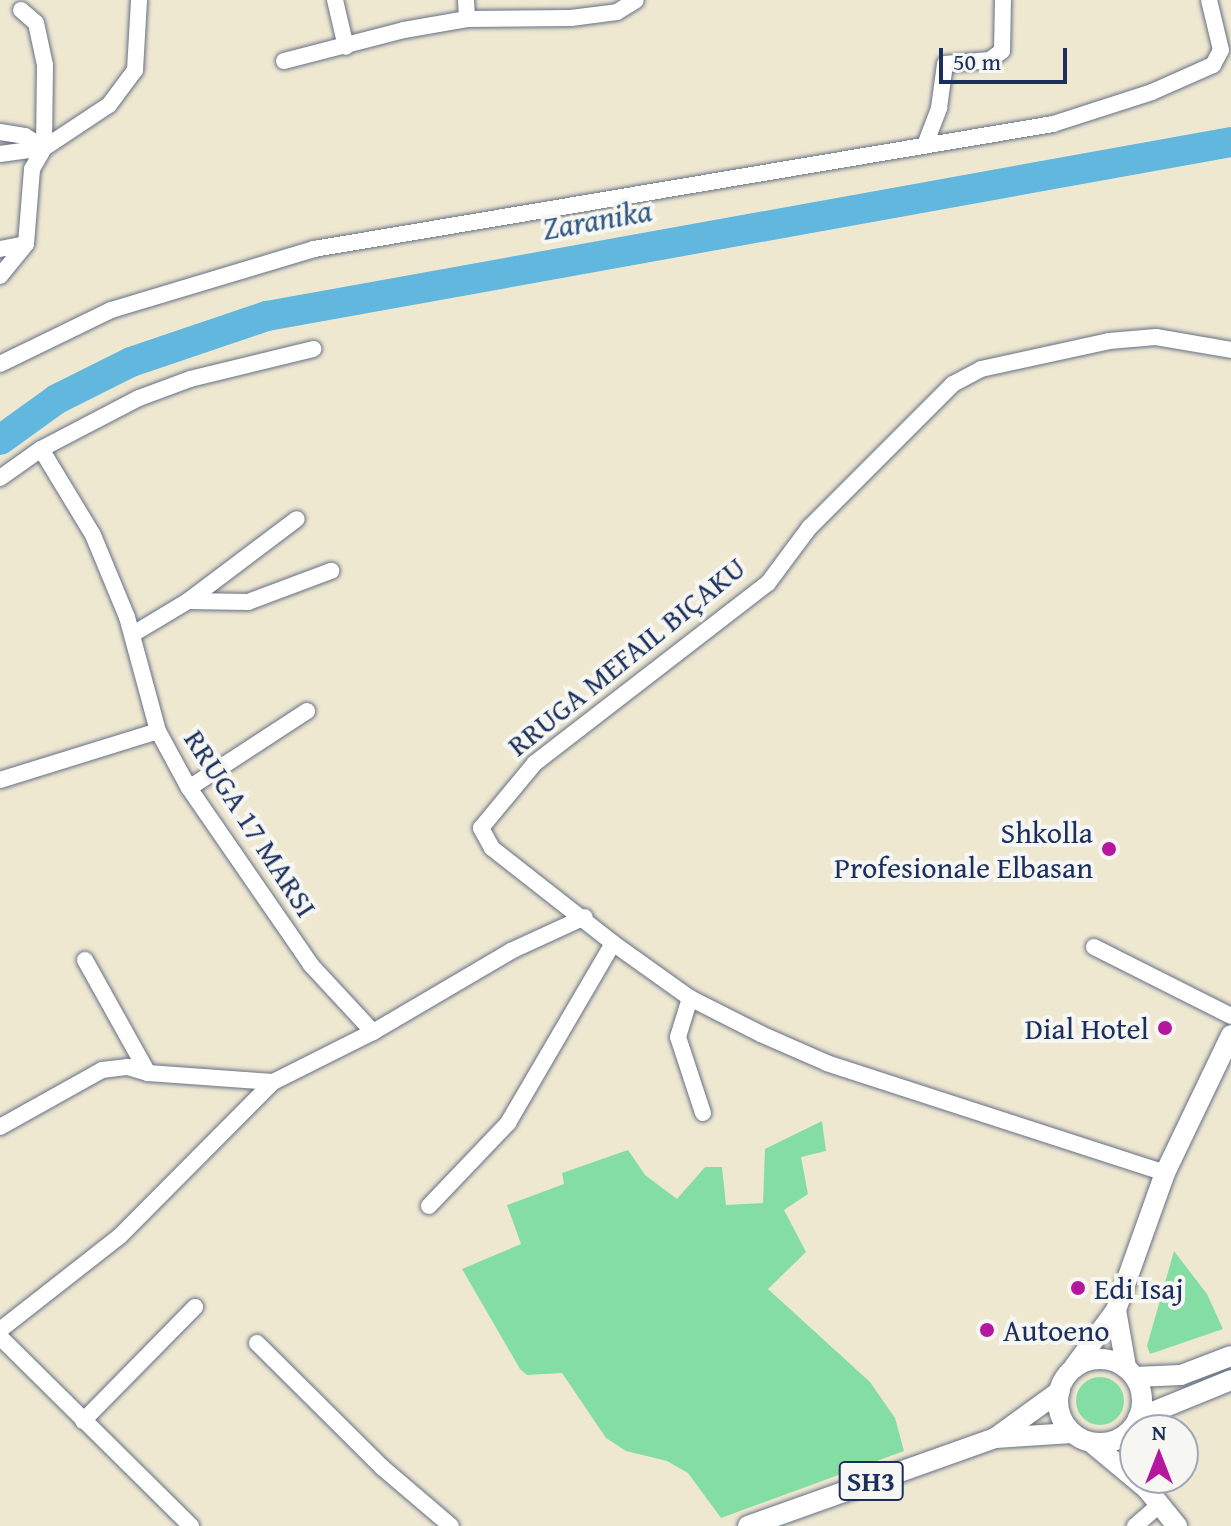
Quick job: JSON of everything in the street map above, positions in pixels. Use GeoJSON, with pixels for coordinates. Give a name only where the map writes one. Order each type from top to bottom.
{"type":"FeatureCollection","features":[{"type":"Feature","properties":{"kind":"main road"},"geometry":{"type":"LineString","coordinates":[[1074,1367],[1116,1310],[1165,1173],[1231,1035]]}},
{"type":"Feature","properties":{"kind":"main road"},"geometry":{"type":"LineString","coordinates":[[1116,1310],[1131,1372],[1142,1397],[1138,1414]]}},
{"type":"Feature","properties":{"kind":"main road"},"geometry":{"type":"LineString","coordinates":[[1074,1367],[1104,1359],[1131,1372],[1181,1375],[1231,1356]]}},
{"type":"Feature","properties":{"kind":"main road","name":"SH3"},"geometry":{"type":"LineString","coordinates":[[995,1438],[1060,1391],[1074,1367]]}},
{"type":"Feature","properties":{"kind":"main road"},"geometry":{"type":"LineString","coordinates":[[1161,1414],[1231,1380]]}},
{"type":"Feature","properties":{"kind":"main road"},"geometry":{"type":"LineString","coordinates":[[1060,1391],[1060,1414],[1072,1433],[1092,1443],[1119,1465]]}},
{"type":"Feature","properties":{"kind":"main road","name":"SH3"},"geometry":{"type":"LineString","coordinates":[[748,1526],[995,1438],[1072,1433]]}},
{"type":"Feature","properties":{"kind":"main road"},"geometry":{"type":"LineString","coordinates":[[1092,1443],[1119,1438]]}},
{"type":"Feature","properties":{"kind":"main road"},"geometry":{"type":"LineString","coordinates":[[1152,1494],[1177,1526]]}},
{"type":"Feature","properties":{"kind":"street"},"geometry":{"type":"LineString","coordinates":[[0,154],[44,148],[73,134],[124,87],[135,70],[139,0]]}},
{"type":"Feature","properties":{"kind":"street"},"geometry":{"type":"LineString","coordinates":[[335,0],[346,47]]}},
{"type":"Feature","properties":{"kind":"street"},"geometry":{"type":"LineString","coordinates":[[466,0],[467,19]]}},
{"type":"Feature","properties":{"kind":"street"},"geometry":{"type":"LineString","coordinates":[[284,61],[467,19],[571,18],[617,12],[636,0]]}},
{"type":"Feature","properties":{"kind":"street"},"geometry":{"type":"LineString","coordinates":[[925,145],[939,108],[945,64],[990,60],[1002,51],[1003,0]]}},
{"type":"Feature","properties":{"kind":"street"},"geometry":{"type":"LineString","coordinates":[[0,364],[111,310],[314,249],[1053,124],[1190,77],[1213,65],[1221,50],[1209,0]]}},
{"type":"Feature","properties":{"kind":"street"},"geometry":{"type":"LineString","coordinates":[[0,276],[26,244],[32,169],[44,148],[45,65],[36,23],[21,10]]}},
{"type":"Feature","properties":{"kind":"street"},"geometry":{"type":"LineString","coordinates":[[0,132],[25,136],[44,148]]}},
{"type":"Feature","properties":{"kind":"street"},"geometry":{"type":"LineString","coordinates":[[0,249],[26,244]]}},
{"type":"Feature","properties":{"kind":"street","name":"RRUGA MEFAIL BIÇAKU"},"geometry":{"type":"LineString","coordinates":[[1165,1173],[827,1063],[690,998],[613,943],[585,917],[492,848],[482,834],[482,822],[535,763],[768,583],[809,528],[932,401],[981,369],[1109,341],[1156,337],[1231,350]]}},
{"type":"Feature","properties":{"kind":"street"},"geometry":{"type":"LineString","coordinates":[[0,478],[41,449],[106,413],[190,379],[313,349]]}},
{"type":"Feature","properties":{"kind":"street","name":"RRUGA 17 MARSI"},"geometry":{"type":"LineString","coordinates":[[41,449],[93,535],[133,634],[158,731],[189,788],[311,965],[373,1032]]}},
{"type":"Feature","properties":{"kind":"street"},"geometry":{"type":"LineString","coordinates":[[133,634],[188,601],[297,519]]}},
{"type":"Feature","properties":{"kind":"street"},"geometry":{"type":"LineString","coordinates":[[188,601],[248,602],[331,571]]}},
{"type":"Feature","properties":{"kind":"street"},"geometry":{"type":"LineString","coordinates":[[189,788],[307,711]]}},
{"type":"Feature","properties":{"kind":"street"},"geometry":{"type":"LineString","coordinates":[[0,780],[158,731]]}},
{"type":"Feature","properties":{"kind":"street"},"geometry":{"type":"LineString","coordinates":[[0,1330],[120,1236],[273,1082],[373,1032],[511,951],[585,917]]}},
{"type":"Feature","properties":{"kind":"street"},"geometry":{"type":"LineString","coordinates":[[429,1206],[508,1123],[613,943]]}},
{"type":"Feature","properties":{"kind":"street"},"geometry":{"type":"LineString","coordinates":[[1094,947],[1231,1016]]}},
{"type":"Feature","properties":{"kind":"street"},"geometry":{"type":"LineString","coordinates":[[85,960],[148,1073]]}},
{"type":"Feature","properties":{"kind":"street"},"geometry":{"type":"LineString","coordinates":[[690,998],[678,1037],[703,1113]]}},
{"type":"Feature","properties":{"kind":"street"},"geometry":{"type":"LineString","coordinates":[[0,1127],[102,1070],[128,1067],[148,1073],[273,1082]]}},
{"type":"Feature","properties":{"kind":"street"},"geometry":{"type":"LineString","coordinates":[[83,1421],[195,1307]]}},
{"type":"Feature","properties":{"kind":"street"},"geometry":{"type":"LineString","coordinates":[[0,1337],[191,1526]]}},
{"type":"Feature","properties":{"kind":"street"},"geometry":{"type":"LineString","coordinates":[[257,1343],[383,1468],[451,1526]]}},
{"type":"Feature","properties":{"kind":"street"},"geometry":{"type":"LineString","coordinates":[[1135,1526],[1149,1494]]}},
{"type":"Feature","properties":{"kind":"green space"},"geometry":{"type":"Polygon","coordinates":[[[822,1121],[826,1151],[801,1157],[808,1194],[784,1210],[806,1252],[768,1289],[870,1382],[895,1418],[904,1451],[721,1518],[688,1473],[667,1461],[626,1451],[606,1438],[562,1373],[527,1375],[520,1369],[462,1269],[521,1244],[507,1205],[564,1184],[562,1173],[628,1150],[645,1175],[677,1199],[705,1167],[722,1167],[726,1205],[763,1203],[765,1149],[822,1121]]]}},
{"type":"Feature","properties":{"kind":"green space"},"geometry":{"type":"Polygon","coordinates":[[[1174,1251],[1207,1294],[1223,1329],[1150,1354],[1147,1346],[1174,1251]]]}},
{"type":"Feature","properties":{"kind":"green space"},"geometry":{"type":"Polygon","coordinates":[[[1091,1379],[1109,1379],[1122,1392],[1122,1410],[1109,1423],[1091,1423],[1078,1410],[1078,1392],[1091,1379]]]}},
{"type":"Feature","properties":{"kind":"waterway","name":"Zaranika"},"geometry":{"type":"LineString","coordinates":[[0,440],[57,399],[131,362],[267,316],[1231,142]]}},
{"type":"Feature","properties":{"kind":"place","name":"Shkolla Profesionale Elbasan"},"geometry":{"type":"Point","coordinates":[1109,849]}},
{"type":"Feature","properties":{"kind":"place","name":"Dial Hotel"},"geometry":{"type":"Point","coordinates":[1165,1028]}},
{"type":"Feature","properties":{"kind":"place","name":"Edi Isaj"},"geometry":{"type":"Point","coordinates":[1078,1288]}},
{"type":"Feature","properties":{"kind":"place","name":"Autoeno"},"geometry":{"type":"Point","coordinates":[987,1330]}}]}
